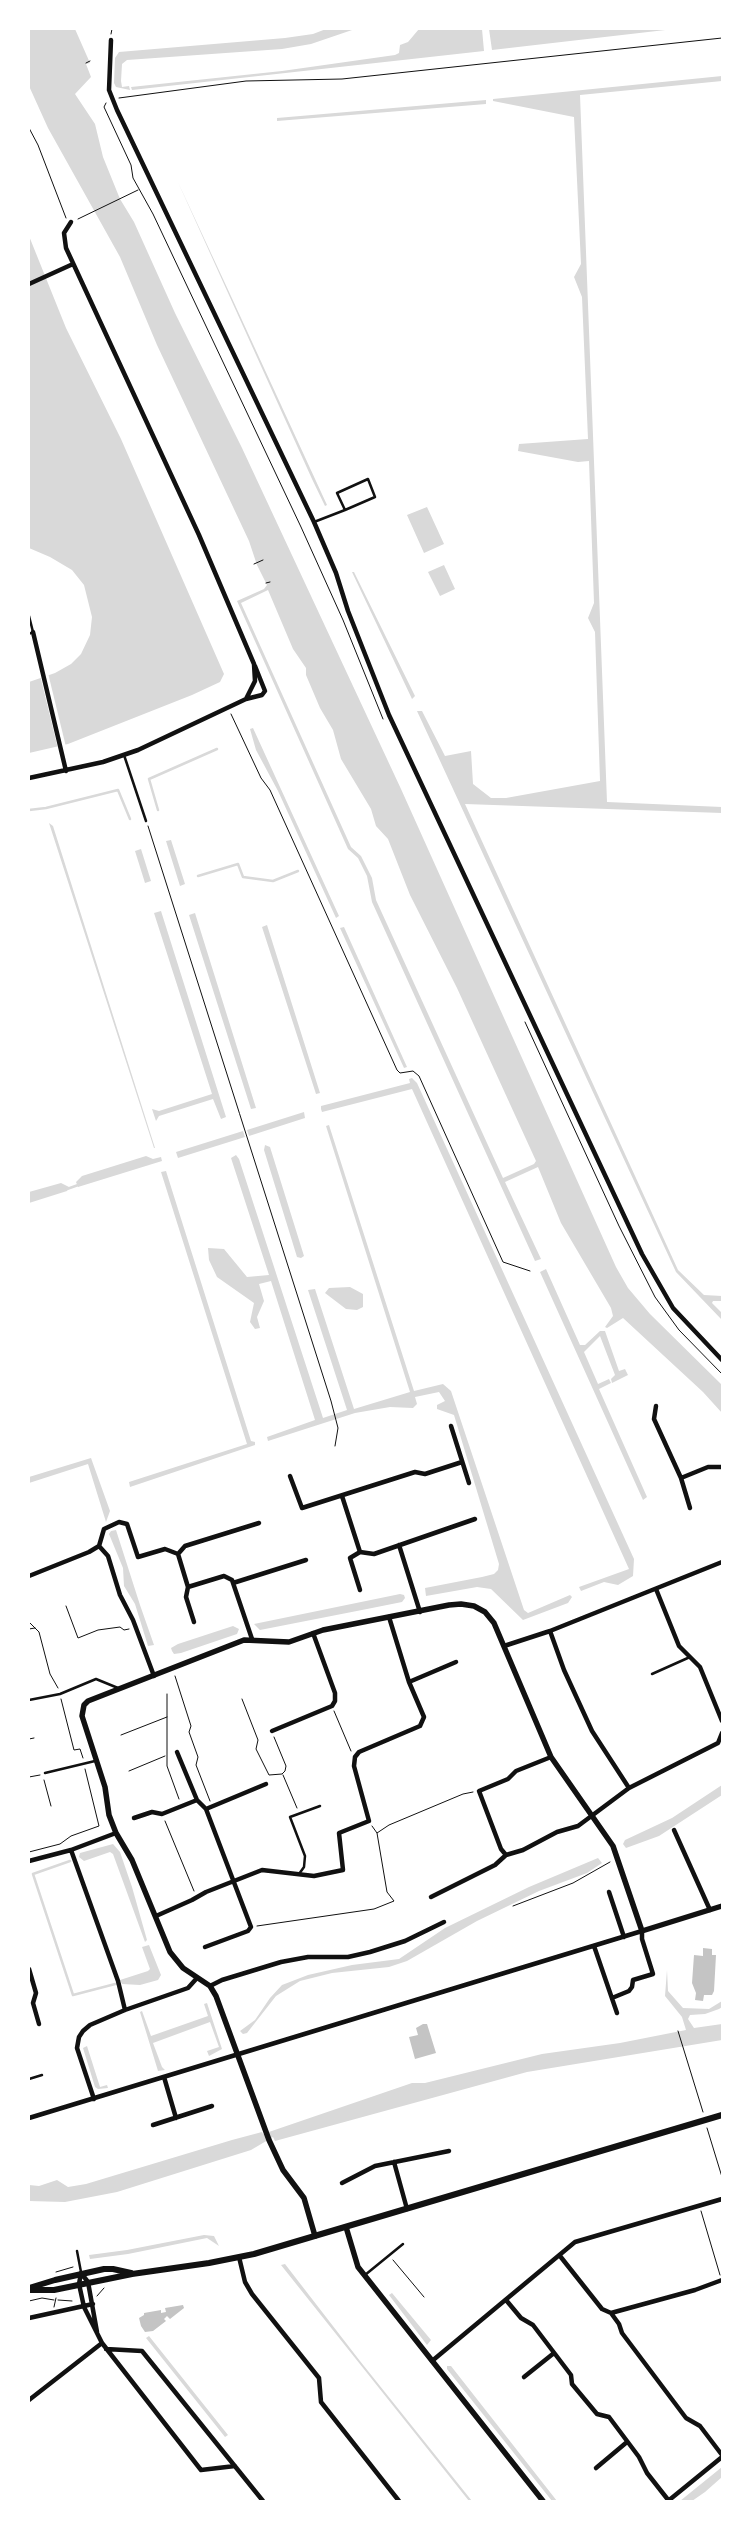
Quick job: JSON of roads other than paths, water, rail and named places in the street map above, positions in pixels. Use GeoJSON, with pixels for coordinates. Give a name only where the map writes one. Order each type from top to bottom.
{"type":"FeatureCollection","features":[{"type":"Feature","properties":{"kind":"main road"},"geometry":{"type":"LineString","coordinates":[[29,2289],[46,2292],[132,2274],[239,2257],[722,2115]]}},
{"type":"Feature","properties":{"kind":"main road"},"geometry":{"type":"LineString","coordinates":[[29,2289],[81,2273],[113,2269],[132,2274]]}},
{"type":"Feature","properties":{"kind":"street"},"geometry":{"type":"LineString","coordinates":[[111,40],[108,80],[113,100],[314,522],[336,572],[348,611],[389,715],[642,1254],[673,1308],[722,1360]]}},
{"type":"Feature","properties":{"kind":"street"},"geometry":{"type":"LineString","coordinates":[[29,778],[66,771],[124,755],[246,699],[262,695],[265,691],[198,535],[73,264],[64,241],[64,233],[69,220]]}},
{"type":"Feature","properties":{"kind":"street"},"geometry":{"type":"LineString","coordinates":[[29,284],[73,264]]}},
{"type":"Feature","properties":{"kind":"street"},"geometry":{"type":"LineString","coordinates":[[31,633],[42,668],[66,771]]}},
{"type":"Feature","properties":{"kind":"street"},"geometry":{"type":"LineString","coordinates":[[246,699],[255,681],[254,664]]}},
{"type":"Feature","properties":{"kind":"street"},"geometry":{"type":"LineString","coordinates":[[656,1406],[654,1418],[681,1478],[690,1508]]}},
{"type":"Feature","properties":{"kind":"street"},"geometry":{"type":"LineString","coordinates":[[451,1426],[469,1483]]}},
{"type":"Feature","properties":{"kind":"street"},"geometry":{"type":"LineString","coordinates":[[290,1476],[302,1508],[415,1472],[425,1474],[462,1462]]}},
{"type":"Feature","properties":{"kind":"street"},"geometry":{"type":"LineString","coordinates":[[681,1478],[708,1467],[722,1467]]}},
{"type":"Feature","properties":{"kind":"street"},"geometry":{"type":"LineString","coordinates":[[342,1496],[360,1552]]}},
{"type":"Feature","properties":{"kind":"street"},"geometry":{"type":"LineString","coordinates":[[360,1590],[350,1558],[360,1552],[374,1554],[475,1519]]}},
{"type":"Feature","properties":{"kind":"street"},"geometry":{"type":"LineString","coordinates":[[29,1576],[80,1557],[99,1546],[104,1529],[119,1522],[127,1524],[138,1557],[165,1549],[178,1554]]}},
{"type":"Feature","properties":{"kind":"street"},"geometry":{"type":"LineString","coordinates":[[178,1554],[185,1546],[259,1523]]}},
{"type":"Feature","properties":{"kind":"street"},"geometry":{"type":"LineString","coordinates":[[400,1545],[420,1612]]}},
{"type":"Feature","properties":{"kind":"street"},"geometry":{"type":"LineString","coordinates":[[99,1546],[108,1556],[117,1587],[154,1676]]}},
{"type":"Feature","properties":{"kind":"street"},"geometry":{"type":"LineString","coordinates":[[178,1554],[188,1587],[186,1597],[194,1622]]}},
{"type":"Feature","properties":{"kind":"street"},"geometry":{"type":"LineString","coordinates":[[233,1583],[306,1560]]}},
{"type":"Feature","properties":{"kind":"street"},"geometry":{"type":"LineString","coordinates":[[504,1646],[550,1631],[722,1562]]}},
{"type":"Feature","properties":{"kind":"street"},"geometry":{"type":"LineString","coordinates":[[188,1587],[224,1576],[233,1583],[252,1639]]}},
{"type":"Feature","properties":{"kind":"street"},"geometry":{"type":"LineString","coordinates":[[656,1589],[679,1646],[700,1667],[722,1721]]}},
{"type":"Feature","properties":{"kind":"street"},"geometry":{"type":"LineString","coordinates":[[315,2236],[304,2198],[284,2170],[269,2140],[216,1996],[210,1986],[183,1968],[173,1956],[132,1860],[116,1833],[82,1716],[84,1705],[93,1699],[172,1670],[231,1644],[252,1639],[283,1643],[313,1633],[389,1617],[461,1604],[474,1606],[484,1612],[494,1623],[550,1757],[594,1816],[613,1846],[642,1931],[642,1940],[653,1974],[632,1980],[632,1987],[629,1991],[612,1998]]}},
{"type":"Feature","properties":{"kind":"street"},"geometry":{"type":"LineString","coordinates":[[156,1916],[262,1870],[314,1876],[343,1870],[338,1833],[369,1821],[354,1766],[355,1757],[359,1752],[420,1726],[424,1717],[409,1682],[389,1617]]}},
{"type":"Feature","properties":{"kind":"street"},"geometry":{"type":"LineString","coordinates":[[550,1631],[564,1670],[592,1731],[629,1788]]}},
{"type":"Feature","properties":{"kind":"street"},"geometry":{"type":"LineString","coordinates":[[272,1731],[332,1706],[335,1701],[335,1693],[313,1633]]}},
{"type":"Feature","properties":{"kind":"street"},"geometry":{"type":"LineString","coordinates":[[409,1682],[456,1662]]}},
{"type":"Feature","properties":{"kind":"street"},"geometry":{"type":"LineString","coordinates":[[430,1897],[495,1865],[506,1855],[548,1839],[557,1832],[578,1826],[594,1816],[629,1788],[718,1743],[722,1733]]}},
{"type":"Feature","properties":{"kind":"street"},"geometry":{"type":"LineString","coordinates":[[177,1752],[197,1800],[206,1809],[251,1927],[248,1931],[205,1947]]}},
{"type":"Feature","properties":{"kind":"street"},"geometry":{"type":"LineString","coordinates":[[506,1855],[501,1849],[479,1791],[508,1779],[516,1771],[550,1757]]}},
{"type":"Feature","properties":{"kind":"street"},"geometry":{"type":"LineString","coordinates":[[206,1809],[266,1784]]}},
{"type":"Feature","properties":{"kind":"street"},"geometry":{"type":"LineString","coordinates":[[134,1818],[152,1812],[162,1814],[197,1800]]}},
{"type":"Feature","properties":{"kind":"street"},"geometry":{"type":"LineString","coordinates":[[674,1830],[710,1910]]}},
{"type":"Feature","properties":{"kind":"street"},"geometry":{"type":"LineString","coordinates":[[29,1861],[71,1850],[116,1833]]}},
{"type":"Feature","properties":{"kind":"street"},"geometry":{"type":"LineString","coordinates":[[71,1850],[118,1984],[125,2010]]}},
{"type":"Feature","properties":{"kind":"street"},"geometry":{"type":"LineString","coordinates":[[609,1892],[624,1937]]}},
{"type":"Feature","properties":{"kind":"street"},"geometry":{"type":"LineString","coordinates":[[29,2118],[722,1906]]}},
{"type":"Feature","properties":{"kind":"street"},"geometry":{"type":"LineString","coordinates":[[210,1986],[243,1973],[294,1959],[348,1957],[370,1952],[405,1942],[444,1922]]}},
{"type":"Feature","properties":{"kind":"street"},"geometry":{"type":"LineString","coordinates":[[594,1946],[617,2013]]}},
{"type":"Feature","properties":{"kind":"street"},"geometry":{"type":"LineString","coordinates":[[29,1969],[36,1993],[33,2003],[39,2024]]}},
{"type":"Feature","properties":{"kind":"street"},"geometry":{"type":"LineString","coordinates":[[94,2099],[79,2055],[79,2037],[90,2024],[188,1988],[197,1978]]}},
{"type":"Feature","properties":{"kind":"street"},"geometry":{"type":"LineString","coordinates":[[164,2077],[176,2118]]}},
{"type":"Feature","properties":{"kind":"street"},"geometry":{"type":"LineString","coordinates":[[153,2125],[212,2106]]}},
{"type":"Feature","properties":{"kind":"street"},"geometry":{"type":"LineString","coordinates":[[342,2183],[375,2166],[449,2151]]}},
{"type":"Feature","properties":{"kind":"street"},"geometry":{"type":"LineString","coordinates":[[394,2162],[407,2209]]}},
{"type":"Feature","properties":{"kind":"street"},"geometry":{"type":"LineString","coordinates":[[432,2361],[575,2242],[722,2199]]}},
{"type":"Feature","properties":{"kind":"street"},"geometry":{"type":"LineString","coordinates":[[346,2227],[356,2264],[364,2276],[543,2501]]}},
{"type":"Feature","properties":{"kind":"street"},"geometry":{"type":"LineString","coordinates":[[506,2300],[521,2318],[533,2325],[571,2375],[572,2384],[597,2414],[609,2417],[639,2457],[647,2473],[668,2501],[722,2456],[700,2426],[686,2418],[622,2333],[619,2324],[611,2313],[602,2309],[560,2256]]}},
{"type":"Feature","properties":{"kind":"street"},"geometry":{"type":"LineString","coordinates":[[239,2257],[245,2282],[252,2294],[318,2378],[321,2402],[400,2501]]}},
{"type":"Feature","properties":{"kind":"street"},"geometry":{"type":"LineString","coordinates":[[81,2273],[88,2282],[97,2336]]}},
{"type":"Feature","properties":{"kind":"street"},"geometry":{"type":"LineString","coordinates":[[81,2273],[79,2284],[84,2306],[97,2336],[201,2470],[235,2466]]}},
{"type":"Feature","properties":{"kind":"street"},"geometry":{"type":"LineString","coordinates":[[611,2313],[722,2281]]}},
{"type":"Feature","properties":{"kind":"street"},"geometry":{"type":"LineString","coordinates":[[29,2318],[92,2304]]}},
{"type":"Feature","properties":{"kind":"street"},"geometry":{"type":"LineString","coordinates":[[29,2400],[102,2344]]}},
{"type":"Feature","properties":{"kind":"street"},"geometry":{"type":"LineString","coordinates":[[106,2349],[142,2351],[263,2501]]}},
{"type":"Feature","properties":{"kind":"street"},"geometry":{"type":"LineString","coordinates":[[524,2377],[554,2353]]}},
{"type":"Feature","properties":{"kind":"street"},"geometry":{"type":"LineString","coordinates":[[596,2468],[627,2442]]}},
{"type":"Feature","properties":{"kind":"lane"},"geometry":{"type":"LineString","coordinates":[[314,522],[345,510],[375,497],[368,479],[338,493],[345,510]]}},
{"type":"Feature","properties":{"kind":"lane"},"geometry":{"type":"LineString","coordinates":[[29,616],[31,633]]}},
{"type":"Feature","properties":{"kind":"lane"},"geometry":{"type":"LineString","coordinates":[[124,755],[146,821]]}},
{"type":"Feature","properties":{"kind":"lane"},"geometry":{"type":"LineString","coordinates":[[652,1674],[690,1657]]}},
{"type":"Feature","properties":{"kind":"lane"},"geometry":{"type":"LineString","coordinates":[[29,1700],[60,1694],[96,1679],[119,1689]]}},
{"type":"Feature","properties":{"kind":"lane"},"geometry":{"type":"LineString","coordinates":[[44,1774],[96,1761]]}},
{"type":"Feature","properties":{"kind":"lane"},"geometry":{"type":"LineString","coordinates":[[299,1874],[304,1867],[305,1856],[290,1817],[320,1806]]}},
{"type":"Feature","properties":{"kind":"lane"},"geometry":{"type":"LineString","coordinates":[[29,2079],[42,2075]]}},
{"type":"Feature","properties":{"kind":"lane"},"geometry":{"type":"LineString","coordinates":[[364,2276],[403,2244]]}},
{"type":"Feature","properties":{"kind":"lane"},"geometry":{"type":"LineString","coordinates":[[77,2252],[81,2273]]}},
{"type":"Feature","properties":{"kind":"waterway"},"geometry":{"type":"LineString","coordinates":[[158,810],[149,779],[217,749]]}},
{"type":"Feature","properties":{"kind":"waterway"},"geometry":{"type":"LineString","coordinates":[[29,810],[46,808],[118,790],[130,819]]}},
{"type":"Feature","properties":{"kind":"waterway"},"geometry":{"type":"LineString","coordinates":[[198,876],[238,864],[243,877],[273,881],[298,871]]}},
{"type":"Feature","properties":{"kind":"waterway"},"geometry":{"type":"LineString","coordinates":[[67,1189],[81,1184]]}},
{"type":"Feature","properties":{"kind":"waterway"},"geometry":{"type":"LineString","coordinates":[[70,1861],[33,1874],[73,1995],[119,1983]]}}]}
